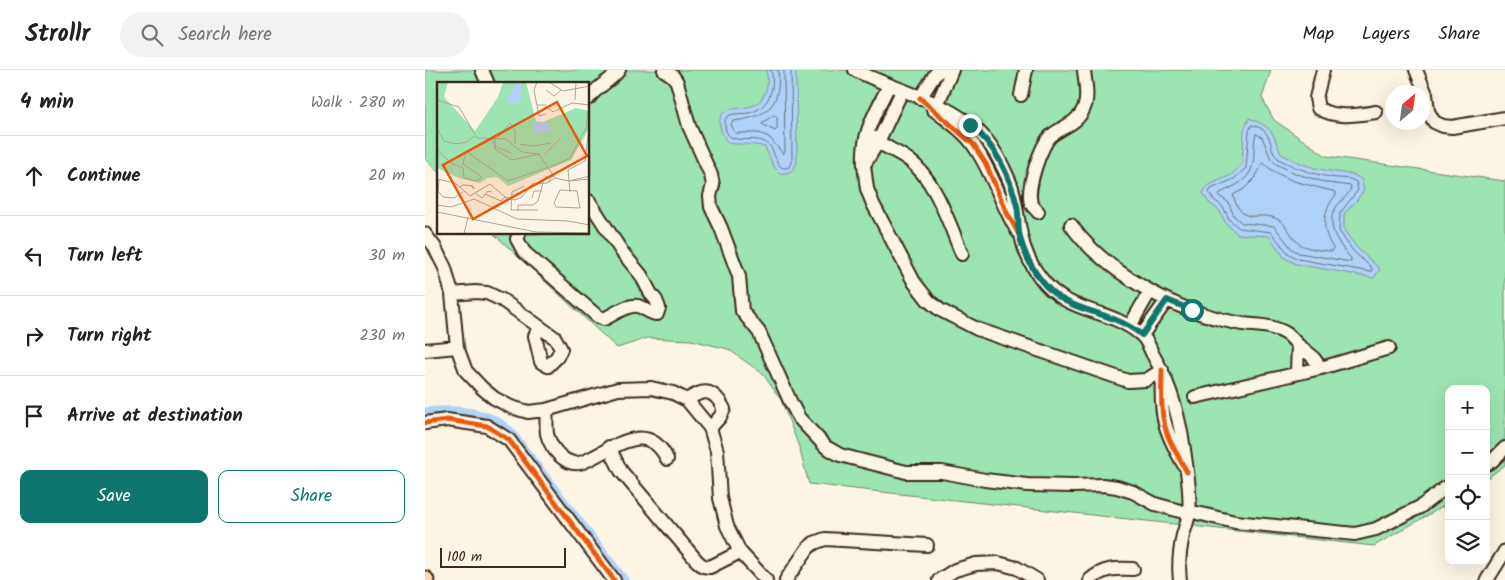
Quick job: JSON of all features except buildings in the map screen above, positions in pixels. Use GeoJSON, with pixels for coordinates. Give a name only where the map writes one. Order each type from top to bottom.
{"type":"FeatureCollection","features":[{"type":"Feature","properties":{"kind":"street"},"geometry":{"type":"LineString","coordinates":[[482,70],[487,82]]}},
{"type":"Feature","properties":{"kind":"street"},"geometry":{"type":"LineString","coordinates":[[590,96],[593,92],[614,78],[619,70]]}},
{"type":"Feature","properties":{"kind":"street"},"geometry":{"type":"LineString","coordinates":[[664,70],[673,76],[677,82],[692,135],[711,175],[713,184],[710,196],[711,207],[739,276],[742,311],[759,332],[799,418],[826,447],[841,455],[906,472],[942,472],[985,480],[1027,484],[1103,485],[1117,487],[1133,492],[1155,504],[1180,511]]}},
{"type":"Feature","properties":{"kind":"street"},"geometry":{"type":"LineString","coordinates":[[855,70],[937,105],[959,116],[981,133],[996,154],[1010,182],[1017,208],[1019,234]]}},
{"type":"Feature","properties":{"kind":"street"},"geometry":{"type":"LineString","coordinates":[[920,98],[936,73],[942,70]]}},
{"type":"Feature","properties":{"kind":"street"},"geometry":{"type":"LineString","coordinates":[[937,105],[952,70]]}},
{"type":"Feature","properties":{"kind":"street"},"geometry":{"type":"LineString","coordinates":[[1021,95],[1026,70]]}},
{"type":"Feature","properties":{"kind":"street"},"geometry":{"type":"LineString","coordinates":[[1038,212],[1031,202],[1030,188],[1040,152],[1052,135],[1067,128],[1078,118],[1084,108],[1086,100],[1084,70]]}},
{"type":"Feature","properties":{"kind":"street"},"geometry":{"type":"LineString","coordinates":[[1323,70],[1316,98],[1318,108],[1325,112],[1347,116],[1376,112]]}},
{"type":"Feature","properties":{"kind":"street"},"geometry":{"type":"LineString","coordinates":[[1417,70],[1426,94],[1428,112],[1434,122],[1452,127],[1505,118]]}},
{"type":"Feature","properties":{"kind":"street"},"geometry":{"type":"LineString","coordinates":[[889,86],[867,132],[863,147],[867,189],[914,282],[928,300],[940,310],[977,329],[1128,381],[1146,380],[1163,370]]}},
{"type":"Feature","properties":{"kind":"street"},"geometry":{"type":"LineString","coordinates":[[864,165],[878,142],[902,91]]}},
{"type":"Feature","properties":{"kind":"street"},"geometry":{"type":"LineString","coordinates":[[920,98],[973,144],[986,164],[1007,213],[1019,234],[1027,257],[1050,290],[1062,299],[1130,326],[1142,335],[1163,370],[1161,399],[1164,423],[1171,443],[1187,472],[1189,514],[1183,535],[1180,580]]}},
{"type":"Feature","properties":{"kind":"street"},"geometry":{"type":"LineString","coordinates":[[867,132],[878,142],[909,159],[922,171],[932,185],[962,254]]}},
{"type":"Feature","properties":{"kind":"street"},"geometry":{"type":"LineString","coordinates":[[519,235],[517,239],[524,252],[597,316],[604,319],[629,307],[637,306],[652,314],[657,314],[659,308],[657,300],[651,294],[641,275],[622,252],[590,203]]}},
{"type":"Feature","properties":{"kind":"street"},"geometry":{"type":"LineString","coordinates":[[1071,225],[1081,240],[1106,262],[1150,291],[1205,315],[1244,324],[1269,326],[1287,334],[1312,356],[1321,368]]}},
{"type":"Feature","properties":{"kind":"street"},"geometry":{"type":"LineString","coordinates":[[425,234],[434,246],[445,268],[453,294],[457,347],[466,371],[493,398],[511,407],[528,412],[546,410],[619,389],[651,388],[673,393],[687,400],[710,428],[717,451],[720,498],[727,526],[740,552],[765,580]]}},
{"type":"Feature","properties":{"kind":"street"},"geometry":{"type":"LineString","coordinates":[[1130,326],[1150,291]]}},
{"type":"Feature","properties":{"kind":"street"},"geometry":{"type":"LineString","coordinates":[[453,294],[487,293],[501,300],[539,327]]}},
{"type":"Feature","properties":{"kind":"street"},"geometry":{"type":"LineString","coordinates":[[1142,335],[1167,300]]}},
{"type":"Feature","properties":{"kind":"street"},"geometry":{"type":"LineString","coordinates":[[1297,372],[1298,345]]}},
{"type":"Feature","properties":{"kind":"street"},"geometry":{"type":"LineString","coordinates":[[425,350],[457,347]]}},
{"type":"Feature","properties":{"kind":"street"},"geometry":{"type":"LineString","coordinates":[[1195,397],[1321,368],[1389,348]]}},
{"type":"Feature","properties":{"kind":"street"},"geometry":{"type":"LineString","coordinates":[[687,400],[698,392],[709,392],[719,399],[724,409],[721,418],[710,428]]}},
{"type":"Feature","properties":{"kind":"street"},"geometry":{"type":"LineString","coordinates":[[546,410],[547,433],[553,447],[562,458],[573,464],[582,462],[609,447],[629,440],[643,439],[654,443],[663,450],[667,459]]}},
{"type":"Feature","properties":{"kind":"street"},"geometry":{"type":"LineString","coordinates":[[425,423],[447,420],[487,426],[509,440],[614,580]]}},
{"type":"Feature","properties":{"kind":"street"},"geometry":{"type":"LineString","coordinates":[[609,447],[621,471],[703,566],[710,567],[740,552]]}},
{"type":"Feature","properties":{"kind":"street"},"geometry":{"type":"LineString","coordinates":[[1490,462],[1505,448]]}},
{"type":"Feature","properties":{"kind":"street"},"geometry":{"type":"LineString","coordinates":[[1197,513],[1235,522],[1355,534],[1376,530],[1420,507],[1445,488]]}},
{"type":"Feature","properties":{"kind":"street"},"geometry":{"type":"LineString","coordinates":[[787,580],[808,548],[814,543],[825,539],[927,545]]}},
{"type":"Feature","properties":{"kind":"street"},"geometry":{"type":"LineString","coordinates":[[1487,580],[1505,550]]}},
{"type":"Feature","properties":{"kind":"street"},"geometry":{"type":"LineString","coordinates":[[939,580],[955,570],[976,564],[997,563],[1017,568],[1037,580]]}},
{"type":"Feature","properties":{"kind":"street"},"geometry":{"type":"LineString","coordinates":[[1090,580],[1098,572],[1115,568],[1133,569]]}},
{"type":"Feature","properties":{"kind":"green space"},"geometry":{"type":"Polygon","coordinates":[[[425,70],[1271,70],[1262,98],[1274,120],[1326,156],[1505,181],[1505,465],[1490,476],[1490,385],[1445,385],[1445,505],[1374,546],[809,484],[799,447],[781,400],[763,374],[728,349],[691,340],[648,338],[617,348],[495,235],[590,235],[590,82],[437,82],[437,171],[425,158],[425,70]]]}},
{"type":"Feature","properties":{"kind":"water"},"geometry":{"type":"Polygon","coordinates":[[[766,70],[796,70],[797,162],[793,170],[786,173],[780,173],[774,167],[765,147],[728,143],[720,125],[721,116],[724,112],[754,105],[759,102],[765,93],[767,84],[766,70]]]}},
{"type":"Feature","properties":{"kind":"water"},"geometry":{"type":"Polygon","coordinates":[[[1249,118],[1271,131],[1281,154],[1318,169],[1354,175],[1361,179],[1364,190],[1344,214],[1344,230],[1357,248],[1380,269],[1374,278],[1296,264],[1285,258],[1269,236],[1237,234],[1225,222],[1219,210],[1209,203],[1203,193],[1207,186],[1231,175],[1242,165],[1244,130],[1249,118]]]}},
{"type":"Feature","properties":{"kind":"waterway"},"geometry":{"type":"LineString","coordinates":[[425,412],[468,412],[494,420],[509,430],[624,580]]}},
{"type":"Feature","properties":{"kind":"cycle path"},"geometry":{"type":"LineString","coordinates":[[920,98],[973,144],[986,164],[1007,213],[1019,234]]}},
{"type":"Feature","properties":{"kind":"cycle path"},"geometry":{"type":"LineString","coordinates":[[1162,370],[1161,396],[1166,429],[1187,472]]}},
{"type":"Feature","properties":{"kind":"cycle path"},"geometry":{"type":"LineString","coordinates":[[425,423],[447,420],[487,426],[509,440],[614,580]]}},
{"type":"Feature","properties":{"kind":"route"},"geometry":{"type":"LineString","coordinates":[[970,125],[981,133],[996,154],[1010,182],[1017,208],[1019,234],[1027,257],[1050,290],[1062,299],[1130,326],[1142,335],[1167,300],[1192,310]]}}]}
